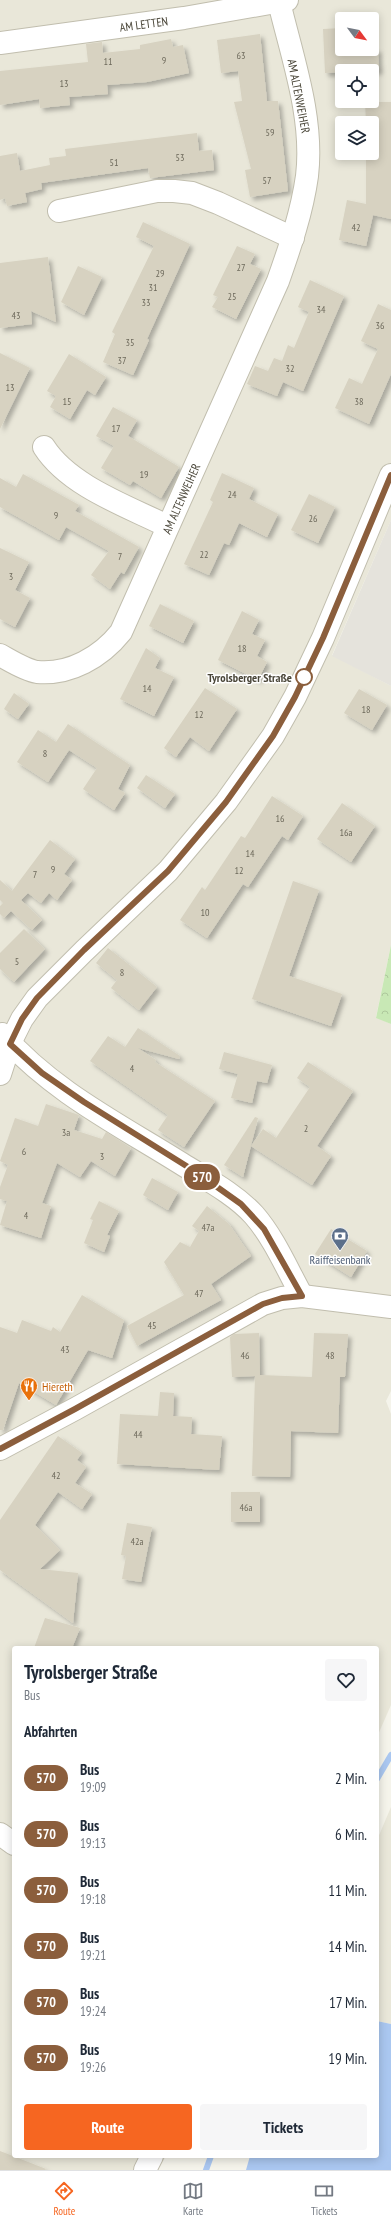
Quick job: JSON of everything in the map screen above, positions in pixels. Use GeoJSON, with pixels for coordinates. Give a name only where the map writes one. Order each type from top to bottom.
{"type":"FeatureCollection","features":[{"type":"Feature","properties":{"kind":"street","name":"AM LETTEN"},"geometry":{"type":"LineString","coordinates":[[0,43],[184,18],[283,1]]}},
{"type":"Feature","properties":{"kind":"street","name":"AM ALTENWEIHER"},"geometry":{"type":"LineString","coordinates":[[0,655],[37,672],[57,670],[79,665],[96,657],[110,647],[121,632],[167,526],[278,281],[293,238],[307,175],[308,141],[303,102],[283,1]]}},
{"type":"Feature","properties":{"kind":"street"},"geometry":{"type":"LineString","coordinates":[[59,212],[157,191],[192,193],[218,203],[293,238]]}},
{"type":"Feature","properties":{"kind":"street"},"geometry":{"type":"LineString","coordinates":[[44,448],[51,458],[65,471],[83,483],[167,526]]}},
{"type":"Feature","properties":{"kind":"street"},"geometry":{"type":"LineString","coordinates":[[0,1074],[3,1040],[22,1019],[37,998],[84,950],[168,871],[226,802],[273,736],[295,697],[323,638],[391,475]]}},
{"type":"Feature","properties":{"kind":"street"},"geometry":{"type":"LineString","coordinates":[[3,1040],[42,1073],[84,1102],[196,1172],[241,1204],[264,1229],[302,1296]]}},
{"type":"Feature","properties":{"kind":"street"},"geometry":{"type":"LineString","coordinates":[[0,1449],[263,1304],[282,1298],[302,1296],[391,1307]]}},
{"type":"Feature","properties":{"kind":"street"},"geometry":{"type":"LineString","coordinates":[[0,1834],[12,1843]]}},
{"type":"Feature","properties":{"kind":"street"},"geometry":{"type":"LineString","coordinates":[[145,2170],[151,2158]]}},
{"type":"Feature","properties":{"kind":"shaded area"},"geometry":{"type":"Polygon","coordinates":[[[0,0],[391,0],[391,520],[332,655],[391,686],[391,945],[376,1017],[391,1024],[391,1391],[386,1401],[391,1414],[391,1705],[379,1732],[379,1646],[12,1646],[12,2158],[165,2158],[158,2170],[0,2170],[0,0]]]}},
{"type":"Feature","properties":{"kind":"shaded area"},"geometry":{"type":"Polygon","coordinates":[[[391,520],[391,686],[332,656],[391,520]]]}},
{"type":"Feature","properties":{"kind":"shaded area"},"geometry":{"type":"Polygon","coordinates":[[[391,1807],[391,2024],[379,2021],[379,1835],[391,1807]]]}},
{"type":"Feature","properties":{"kind":"green space"},"geometry":{"type":"Polygon","coordinates":[[[391,945],[391,1024],[376,1018],[391,945]]]}},
{"type":"Feature","properties":{"kind":"water"},"geometry":{"type":"Polygon","coordinates":[[[379,2021],[391,2024],[391,2170],[246,2170],[249,2158],[379,2158],[379,2021]]]}},
{"type":"Feature","properties":{"kind":"building"},"geometry":{"type":"Polygon","coordinates":[[[335,28],[335,56],[378,56],[379,64],[335,64],[335,73],[325,73],[323,29],[335,28]]]}},
{"type":"Feature","properties":{"kind":"building"},"geometry":{"type":"Polygon","coordinates":[[[260,34],[267,101],[278,101],[288,191],[250,197],[245,170],[251,169],[234,102],[242,101],[238,71],[221,73],[217,40],[260,34]]]}},
{"type":"Feature","properties":{"kind":"building"},"geometry":{"type":"Polygon","coordinates":[[[171,39],[173,47],[183,45],[189,73],[147,82],[107,85],[108,94],[69,97],[70,105],[40,108],[39,99],[0,105],[0,71],[88,62],[86,44],[102,42],[103,53],[140,49],[140,45],[171,39]]]}},
{"type":"Feature","properties":{"kind":"building"},"geometry":{"type":"Polygon","coordinates":[[[379,102],[391,102],[391,219],[373,215],[366,246],[339,240],[347,200],[366,204],[366,160],[379,160],[379,116],[366,116],[365,108],[379,108],[379,102]]]}},
{"type":"Feature","properties":{"kind":"building"},"geometry":{"type":"Polygon","coordinates":[[[197,133],[199,151],[212,150],[214,170],[150,178],[148,168],[41,183],[42,189],[25,193],[27,202],[7,206],[5,198],[0,200],[0,156],[17,153],[20,171],[50,165],[49,158],[66,156],[65,149],[197,133]]]}},
{"type":"Feature","properties":{"kind":"building"},"geometry":{"type":"Polygon","coordinates":[[[143,222],[190,244],[147,339],[149,340],[133,375],[103,362],[115,334],[112,332],[154,246],[136,237],[143,222]]]}},
{"type":"Feature","properties":{"kind":"building"},"geometry":{"type":"Polygon","coordinates":[[[237,246],[255,254],[250,264],[261,269],[236,319],[212,307],[218,297],[213,295],[237,246]]]}},
{"type":"Feature","properties":{"kind":"building"},"geometry":{"type":"Polygon","coordinates":[[[48,257],[56,322],[31,311],[32,324],[0,328],[0,263],[48,257]]]}},
{"type":"Feature","properties":{"kind":"building"},"geometry":{"type":"Polygon","coordinates":[[[78,266],[102,277],[84,315],[61,302],[78,266]]]}},
{"type":"Feature","properties":{"kind":"building"},"geometry":{"type":"Polygon","coordinates":[[[310,280],[344,296],[303,391],[283,382],[277,396],[247,384],[255,366],[268,371],[274,358],[282,361],[288,345],[294,348],[309,312],[298,307],[310,280]]]}},
{"type":"Feature","properties":{"kind":"building"},"geometry":{"type":"Polygon","coordinates":[[[378,304],[391,310],[391,374],[369,424],[335,408],[349,378],[362,384],[378,349],[361,341],[378,304]]]}},
{"type":"Feature","properties":{"kind":"building"},"geometry":{"type":"Polygon","coordinates":[[[0,353],[30,368],[0,429],[0,353]]]}},
{"type":"Feature","properties":{"kind":"building"},"geometry":{"type":"Polygon","coordinates":[[[69,354],[106,377],[95,395],[87,390],[70,419],[50,407],[56,396],[47,391],[69,354]]]}},
{"type":"Feature","properties":{"kind":"building"},"geometry":{"type":"Polygon","coordinates":[[[113,407],[137,420],[128,436],[179,467],[161,498],[133,481],[130,485],[101,468],[114,446],[96,436],[113,407]]]}},
{"type":"Feature","properties":{"kind":"building"},"geometry":{"type":"Polygon","coordinates":[[[222,473],[254,488],[249,499],[278,514],[267,537],[239,523],[229,545],[224,543],[209,575],[184,564],[213,502],[210,500],[222,473]]]}},
{"type":"Feature","properties":{"kind":"building"},"geometry":{"type":"Polygon","coordinates":[[[23,474],[79,505],[75,511],[139,547],[124,574],[121,572],[110,589],[91,575],[109,551],[66,527],[59,540],[0,507],[0,478],[16,487],[23,474]]]}},
{"type":"Feature","properties":{"kind":"building"},"geometry":{"type":"Polygon","coordinates":[[[309,494],[335,507],[318,543],[291,530],[309,494]]]}},
{"type":"Feature","properties":{"kind":"building"},"geometry":{"type":"Polygon","coordinates":[[[0,548],[29,562],[15,590],[30,598],[15,627],[0,619],[0,548]]]}},
{"type":"Feature","properties":{"kind":"building"},"geometry":{"type":"Polygon","coordinates":[[[160,604],[194,621],[183,643],[149,626],[160,604]]]}},
{"type":"Feature","properties":{"kind":"building"},"geometry":{"type":"Polygon","coordinates":[[[242,611],[259,620],[252,634],[265,640],[257,656],[267,662],[258,680],[218,660],[242,611]]]}},
{"type":"Feature","properties":{"kind":"building"},"geometry":{"type":"Polygon","coordinates":[[[146,648],[160,658],[155,668],[174,677],[154,716],[120,699],[146,648]]]}},
{"type":"Feature","properties":{"kind":"building"},"geometry":{"type":"Polygon","coordinates":[[[205,688],[237,709],[209,751],[190,737],[176,757],[164,748],[205,688]]]}},
{"type":"Feature","properties":{"kind":"building"},"geometry":{"type":"Polygon","coordinates":[[[359,689],[387,705],[372,730],[344,713],[359,689]]]}},
{"type":"Feature","properties":{"kind":"building"},"geometry":{"type":"Polygon","coordinates":[[[14,693],[29,704],[18,719],[4,709],[14,693]]]}},
{"type":"Feature","properties":{"kind":"building"},"geometry":{"type":"Polygon","coordinates":[[[68,724],[130,765],[118,789],[125,793],[114,810],[83,789],[97,768],[69,750],[48,782],[17,762],[38,730],[56,742],[68,724]]]}},
{"type":"Feature","properties":{"kind":"building"},"geometry":{"type":"Polygon","coordinates":[[[146,775],[175,794],[165,808],[137,788],[146,775]]]}},
{"type":"Feature","properties":{"kind":"building"},"geometry":{"type":"Polygon","coordinates":[[[272,796],[303,816],[288,840],[282,836],[248,887],[243,884],[207,938],[180,920],[202,887],[205,890],[241,836],[245,838],[272,796]]]}},
{"type":"Feature","properties":{"kind":"building"},"geometry":{"type":"Polygon","coordinates":[[[342,803],[375,826],[351,862],[317,839],[342,803]]]}},
{"type":"Feature","properties":{"kind":"building"},"geometry":{"type":"Polygon","coordinates":[[[50,840],[75,859],[64,874],[72,880],[57,900],[49,893],[41,903],[28,893],[21,900],[42,920],[32,930],[11,911],[4,918],[0,914],[0,906],[3,903],[0,900],[0,880],[12,891],[50,840]]]}},
{"type":"Feature","properties":{"kind":"building"},"geometry":{"type":"Polygon","coordinates":[[[293,881],[319,890],[289,976],[342,994],[331,1026],[252,999],[293,881]]]}},
{"type":"Feature","properties":{"kind":"building"},"geometry":{"type":"Polygon","coordinates":[[[24,929],[45,949],[14,982],[0,969],[0,953],[24,929]]]}},
{"type":"Feature","properties":{"kind":"building"},"geometry":{"type":"Polygon","coordinates":[[[108,948],[157,987],[139,1010],[111,988],[117,980],[96,963],[108,948]]]}},
{"type":"Feature","properties":{"kind":"building"},"geometry":{"type":"Polygon","coordinates":[[[138,1028],[180,1056],[179,1059],[138,1048],[156,1060],[155,1062],[215,1101],[184,1147],[158,1130],[168,1115],[90,1061],[108,1036],[125,1047],[138,1028]]]}},
{"type":"Feature","properties":{"kind":"building"},"geometry":{"type":"Polygon","coordinates":[[[224,1052],[272,1065],[267,1083],[257,1081],[252,1103],[231,1098],[238,1074],[219,1069],[224,1052]]]}},
{"type":"Feature","properties":{"kind":"building"},"geometry":{"type":"Polygon","coordinates":[[[308,1062],[353,1091],[317,1146],[331,1156],[312,1185],[251,1146],[263,1129],[276,1138],[310,1087],[297,1078],[308,1062]]]}},
{"type":"Feature","properties":{"kind":"building"},"geometry":{"type":"Polygon","coordinates":[[[46,1104],[79,1115],[74,1130],[102,1139],[106,1132],[131,1148],[115,1176],[91,1161],[80,1177],[57,1163],[42,1203],[51,1206],[41,1238],[0,1225],[7,1201],[0,1199],[0,1187],[8,1165],[0,1161],[15,1118],[38,1126],[46,1104]]]}},
{"type":"Feature","properties":{"kind":"building"},"geometry":{"type":"Polygon","coordinates":[[[255,1117],[258,1118],[243,1177],[224,1165],[255,1117]]]}},
{"type":"Feature","properties":{"kind":"building"},"geometry":{"type":"Polygon","coordinates":[[[152,1178],[178,1192],[168,1210],[143,1195],[152,1178]]]}},
{"type":"Feature","properties":{"kind":"building"},"geometry":{"type":"Polygon","coordinates":[[[99,1201],[119,1211],[107,1235],[110,1236],[104,1252],[84,1243],[93,1220],[90,1219],[99,1201]]]}},
{"type":"Feature","properties":{"kind":"building"},"geometry":{"type":"Polygon","coordinates":[[[207,1206],[229,1224],[251,1256],[211,1284],[221,1300],[137,1346],[127,1326],[184,1295],[164,1262],[180,1242],[190,1247],[199,1231],[192,1226],[207,1206]]]}},
{"type":"Feature","properties":{"kind":"building"},"geometry":{"type":"Polygon","coordinates":[[[331,1229],[367,1251],[351,1277],[315,1254],[331,1229]]]}},
{"type":"Feature","properties":{"kind":"building"},"geometry":{"type":"Polygon","coordinates":[[[82,1295],[124,1320],[112,1358],[88,1350],[56,1405],[19,1383],[3,1430],[0,1430],[0,1327],[17,1333],[22,1320],[51,1331],[53,1327],[60,1332],[82,1295]]]}},
{"type":"Feature","properties":{"kind":"building"},"geometry":{"type":"Polygon","coordinates":[[[259,1333],[260,1375],[312,1377],[314,1333],[348,1334],[345,1377],[340,1377],[338,1433],[291,1431],[290,1477],[252,1476],[255,1376],[232,1377],[230,1337],[234,1334],[259,1333]]]}},
{"type":"Feature","properties":{"kind":"building"},"geometry":{"type":"Polygon","coordinates":[[[160,1392],[174,1393],[173,1416],[192,1417],[191,1434],[222,1436],[219,1470],[117,1464],[120,1414],[158,1416],[160,1392]]]}},
{"type":"Feature","properties":{"kind":"building"},"geometry":{"type":"Polygon","coordinates":[[[58,1436],[82,1453],[77,1460],[86,1467],[75,1483],[92,1494],[82,1509],[58,1492],[35,1525],[60,1550],[40,1569],[78,1573],[73,1623],[0,1570],[0,1520],[58,1436]]]}},
{"type":"Feature","properties":{"kind":"building"},"geometry":{"type":"Polygon","coordinates":[[[231,1492],[260,1492],[260,1522],[231,1522],[231,1492]]]}},
{"type":"Feature","properties":{"kind":"building"},"geometry":{"type":"Polygon","coordinates":[[[127,1523],[152,1527],[141,1582],[122,1579],[126,1556],[121,1555],[127,1523]]]}},
{"type":"Feature","properties":{"kind":"building"},"geometry":{"type":"Polygon","coordinates":[[[45,1618],[80,1628],[73,1646],[35,1646],[45,1618]]]}},
{"type":"Feature","properties":{"kind":"building"},"geometry":{"type":"Polygon","coordinates":[[[0,2151],[12,2156],[12,2158],[18,2158],[46,2169],[45,2170],[0,2170],[0,2151]]]}},
{"type":"Feature","properties":{"kind":"waterway"},"geometry":{"type":"LineString","coordinates":[[379,1776],[391,1755]]}},
{"type":"Feature","properties":{"kind":"waterway"},"geometry":{"type":"LineString","coordinates":[[206,2170],[210,2158]]}},
{"type":"Feature","properties":{"kind":"bus line","name":"570"},"geometry":{"type":"LineString","coordinates":[[0,1449],[75,1409],[223,1324],[263,1304],[282,1298],[302,1296],[264,1229],[253,1215],[241,1204],[196,1172],[84,1102],[42,1073],[10,1044],[22,1019],[37,998],[84,950],[138,901],[190,847],[226,802],[273,736],[295,697],[323,638],[391,475]]}},
{"type":"Feature","properties":{"kind":"place","name":"Tyrolsberger Straße"},"geometry":{"type":"Point","coordinates":[304,677]}},
{"type":"Feature","properties":{"kind":"place","name":"Raiffeisenbank"},"geometry":{"type":"Point","coordinates":[340,1251]}},
{"type":"Feature","properties":{"kind":"place","name":"Hiereth"},"geometry":{"type":"Point","coordinates":[29,1401]}}]}
